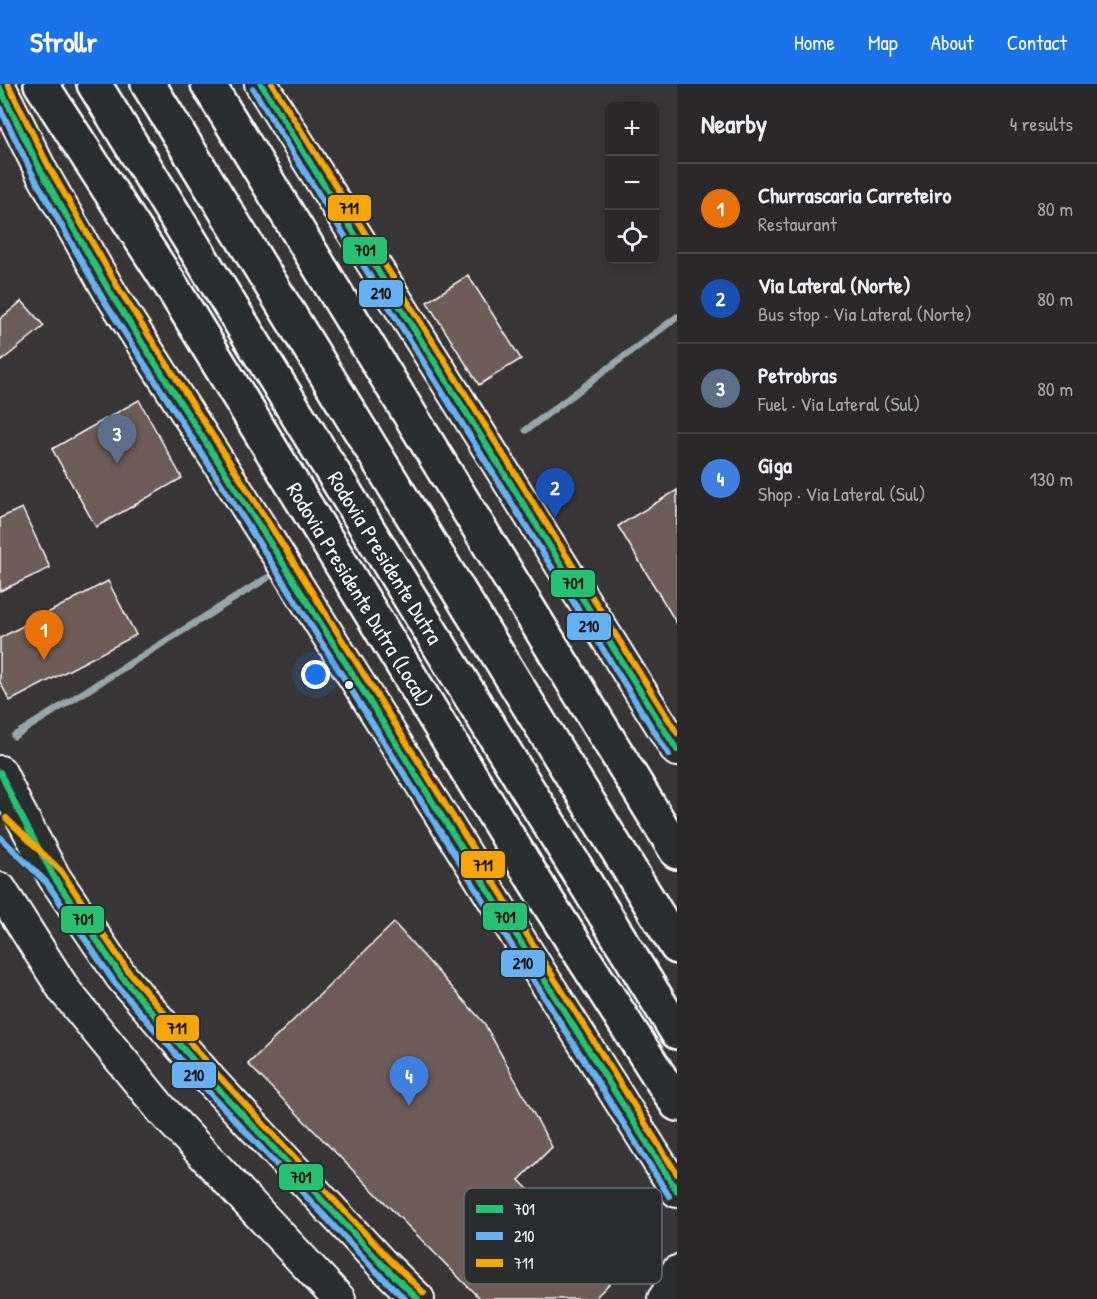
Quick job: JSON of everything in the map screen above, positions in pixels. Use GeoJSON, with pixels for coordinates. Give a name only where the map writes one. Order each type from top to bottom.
{"type":"FeatureCollection","features":[{"type":"Feature","properties":{"kind":"highway","name":"Rodovia Presidente Dutra (Local)"},"geometry":{"type":"LineString","coordinates":[[41,84],[172,287],[548,901],[677,1104]]}},
{"type":"Feature","properties":{"kind":"highway","name":"Rodovia Presidente Dutra"},"geometry":{"type":"LineString","coordinates":[[94,84],[677,1032]]}},
{"type":"Feature","properties":{"kind":"highway","name":"Rodovia Presidente Dutra"},"geometry":{"type":"LineString","coordinates":[[148,84],[677,947]]}},
{"type":"Feature","properties":{"kind":"highway"},"geometry":{"type":"LineString","coordinates":[[208,84],[677,852]]}},
{"type":"Feature","properties":{"kind":"main road"},"geometry":{"type":"LineString","coordinates":[[261,84],[677,750]]}},
{"type":"Feature","properties":{"kind":"main road"},"geometry":{"type":"LineString","coordinates":[[0,88],[41,171],[111,294],[268,539],[677,1191]]}},
{"type":"Feature","properties":{"kind":"main road"},"geometry":{"type":"LineString","coordinates":[[0,772],[54,877],[121,976],[211,1081],[382,1264],[418,1299]]}},
{"type":"Feature","properties":{"kind":"main road"},"geometry":{"type":"LineString","coordinates":[[0,824],[54,877]]}},
{"type":"Feature","properties":{"kind":"main road"},"geometry":{"type":"LineString","coordinates":[[0,889],[65,991],[162,1110],[339,1299]]}},
{"type":"Feature","properties":{"kind":"building"},"geometry":{"type":"Polygon","coordinates":[[[468,275],[521,359],[479,385],[427,302],[468,275]]]}},
{"type":"Feature","properties":{"kind":"building"},"geometry":{"type":"Polygon","coordinates":[[[22,301],[44,326],[0,362],[0,319],[22,301]]]}},
{"type":"Feature","properties":{"kind":"building"},"geometry":{"type":"Polygon","coordinates":[[[139,400],[182,478],[96,527],[52,449],[139,400]]]}},
{"type":"Feature","properties":{"kind":"building"},"geometry":{"type":"Polygon","coordinates":[[[677,490],[677,624],[618,526],[677,490]]]}},
{"type":"Feature","properties":{"kind":"building"},"geometry":{"type":"Polygon","coordinates":[[[22,508],[50,568],[0,591],[0,518],[22,508]]]}},
{"type":"Feature","properties":{"kind":"building"},"geometry":{"type":"Polygon","coordinates":[[[108,581],[136,635],[10,701],[0,682],[0,638],[108,581]]]}},
{"type":"Feature","properties":{"kind":"building"},"geometry":{"type":"Polygon","coordinates":[[[394,923],[484,1023],[552,1147],[519,1180],[527,1188],[464,1188],[464,1283],[248,1064],[394,923]]]}},
{"type":"Feature","properties":{"kind":"building"},"geometry":{"type":"Polygon","coordinates":[[[465,1284],[609,1284],[594,1299],[480,1299],[465,1284]]]}},
{"type":"Feature","properties":{"kind":"waterway"},"geometry":{"type":"LineString","coordinates":[[526,430],[677,317]]}},
{"type":"Feature","properties":{"kind":"waterway"},"geometry":{"type":"LineString","coordinates":[[14,736],[267,578]]}},
{"type":"Feature","properties":{"kind":"transit line","name":"711"},"geometry":{"type":"LineString","coordinates":[[8,84],[49,167],[119,289],[282,544],[677,1174]]}},
{"type":"Feature","properties":{"kind":"transit line","name":"701"},"geometry":{"type":"LineString","coordinates":[[261,84],[677,750]]}},
{"type":"Feature","properties":{"kind":"transit line","name":"711"},"geometry":{"type":"LineString","coordinates":[[272,84],[677,733]]}},
{"type":"Feature","properties":{"kind":"transit line","name":"701"},"geometry":{"type":"LineString","coordinates":[[0,88],[41,171],[111,294],[677,1191]]}},
{"type":"Feature","properties":{"kind":"transit line","name":"210"},"geometry":{"type":"LineString","coordinates":[[253,89],[669,755]]}},
{"type":"Feature","properties":{"kind":"transit line","name":"210"},"geometry":{"type":"LineString","coordinates":[[0,108],[33,175],[103,299],[669,1196]]}},
{"type":"Feature","properties":{"kind":"transit line","name":"701"},"geometry":{"type":"LineString","coordinates":[[0,772],[54,877],[121,976],[211,1081],[382,1264],[418,1299]]}},
{"type":"Feature","properties":{"kind":"transit line","name":"711"},"geometry":{"type":"LineString","coordinates":[[6,818],[61,871],[128,971],[218,1075],[388,1258],[424,1293]]}},
{"type":"Feature","properties":{"kind":"transit line","name":"210"},"geometry":{"type":"LineString","coordinates":[[0,837],[47,883],[114,982],[204,1087],[375,1270],[405,1299]]}},
{"type":"Feature","properties":{"kind":"place","name":"Petrobras"},"geometry":{"type":"Point","coordinates":[117,464]}},
{"type":"Feature","properties":{"kind":"place","name":"Via Lateral (Norte)"},"geometry":{"type":"Point","coordinates":[555,518]}},
{"type":"Feature","properties":{"kind":"place","name":"Churrascaria Carreteiro"},"geometry":{"type":"Point","coordinates":[44,660]}},
{"type":"Feature","properties":{"kind":"place","name":"Giga"},"geometry":{"type":"Point","coordinates":[409,1106]}}]}
